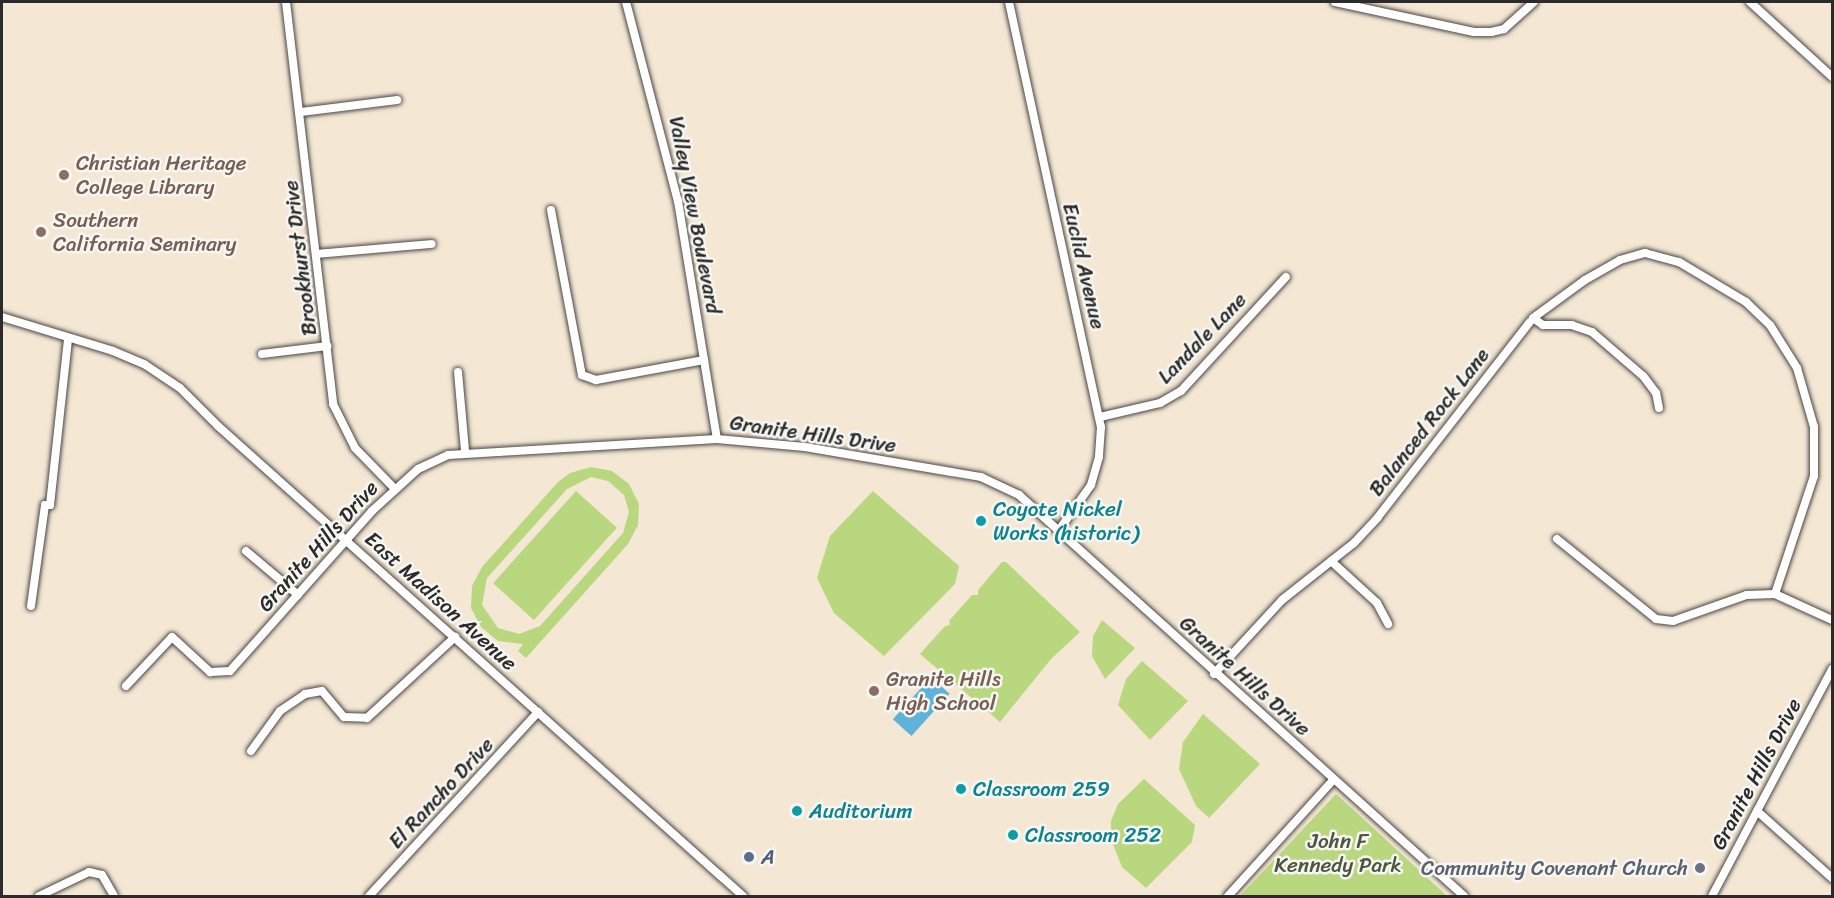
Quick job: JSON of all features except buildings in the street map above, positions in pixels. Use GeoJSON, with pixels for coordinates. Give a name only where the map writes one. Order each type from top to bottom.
{"type":"FeatureCollection","features":[{"type":"Feature","properties":{"kind":"street","name":"Brookhurst Drive"},"geometry":{"type":"LineString","coordinates":[[286,2],[301,112],[333,404],[339,422],[355,448],[395,489]]}},
{"type":"Feature","properties":{"kind":"street","name":"Valley View Boulevard"},"geometry":{"type":"LineString","coordinates":[[626,2],[678,201],[717,439]]}},
{"type":"Feature","properties":{"kind":"street","name":"Euclid Avenue"},"geometry":{"type":"LineString","coordinates":[[1009,2],[1100,417],[1101,447],[1094,476],[1059,530]]}},
{"type":"Feature","properties":{"kind":"street"},"geometry":{"type":"LineString","coordinates":[[1335,2],[1474,32],[1503,29],[1534,2]]}},
{"type":"Feature","properties":{"kind":"street"},"geometry":{"type":"LineString","coordinates":[[1750,2],[1833,77]]}},
{"type":"Feature","properties":{"kind":"street"},"geometry":{"type":"LineString","coordinates":[[301,112],[397,100]]}},
{"type":"Feature","properties":{"kind":"street"},"geometry":{"type":"LineString","coordinates":[[551,210],[582,375],[596,380],[704,360]]}},
{"type":"Feature","properties":{"kind":"street"},"geometry":{"type":"LineString","coordinates":[[317,254],[432,244]]}},
{"type":"Feature","properties":{"kind":"street","name":"Balanced Rock Lane"},"geometry":{"type":"LineString","coordinates":[[1214,674],[1282,600],[1354,543],[1532,320],[1585,280],[1620,260],[1645,253],[1664,256],[1690,268],[1746,302],[1770,325],[1797,368],[1808,399],[1815,457],[1807,501],[1775,594]]}},
{"type":"Feature","properties":{"kind":"street","name":"Landale Lane"},"geometry":{"type":"LineString","coordinates":[[1100,417],[1160,403],[1182,391],[1286,277]]}},
{"type":"Feature","properties":{"kind":"street","name":"East Madison Avenue"},"geometry":{"type":"LineString","coordinates":[[2,317],[138,362],[180,388],[743,897]]}},
{"type":"Feature","properties":{"kind":"street"},"geometry":{"type":"LineString","coordinates":[[1532,320],[1543,325],[1572,325],[1592,332],[1643,376],[1656,393],[1659,408]]}},
{"type":"Feature","properties":{"kind":"street"},"geometry":{"type":"LineString","coordinates":[[30,606],[45,505],[50,505],[68,338]]}},
{"type":"Feature","properties":{"kind":"street"},"geometry":{"type":"LineString","coordinates":[[262,354],[328,346]]}},
{"type":"Feature","properties":{"kind":"street"},"geometry":{"type":"LineString","coordinates":[[458,372],[465,451]]}},
{"type":"Feature","properties":{"kind":"street","name":"Granite Hills Drive"},"geometry":{"type":"LineString","coordinates":[[126,686],[172,636],[210,672],[230,671],[345,539],[395,489],[430,462],[465,451],[717,439],[777,443],[981,477],[1019,495],[1214,674],[1464,897]]}},
{"type":"Feature","properties":{"kind":"street"},"geometry":{"type":"LineString","coordinates":[[1557,539],[1643,612],[1656,619],[1673,621],[1747,595],[1775,594],[1833,620]]}},
{"type":"Feature","properties":{"kind":"street"},"geometry":{"type":"LineString","coordinates":[[246,551],[298,595]]}},
{"type":"Feature","properties":{"kind":"street"},"geometry":{"type":"LineString","coordinates":[[1331,561],[1377,603],[1388,624]]}},
{"type":"Feature","properties":{"kind":"street"},"geometry":{"type":"LineString","coordinates":[[251,751],[280,711],[305,694],[322,691],[344,717],[367,718],[455,637]]}},
{"type":"Feature","properties":{"kind":"street","name":"Granite Hills Drive"},"geometry":{"type":"LineString","coordinates":[[1712,897],[1833,669]]}},
{"type":"Feature","properties":{"kind":"street","name":"El Rancho Drive"},"geometry":{"type":"LineString","coordinates":[[369,897],[538,712]]}},
{"type":"Feature","properties":{"kind":"street"},"geometry":{"type":"LineString","coordinates":[[1228,897],[1333,780]]}},
{"type":"Feature","properties":{"kind":"street"},"geometry":{"type":"LineString","coordinates":[[1757,811],[1833,878]]}},
{"type":"Feature","properties":{"kind":"street"},"geometry":{"type":"LineString","coordinates":[[39,897],[89,872],[102,875],[110,884],[114,897]]}},
{"type":"Feature","properties":{"kind":"green space"},"geometry":{"type":"Polygon","coordinates":[[[591,467],[612,471],[629,484],[639,504],[638,525],[628,544],[526,658],[518,651],[523,644],[498,641],[481,627],[471,608],[472,586],[482,567],[558,482],[570,473],[591,467]],[[591,477],[567,489],[487,578],[482,605],[498,628],[519,634],[540,626],[623,533],[629,512],[624,495],[608,481],[591,477]]]}},
{"type":"Feature","properties":{"kind":"green space"},"geometry":{"type":"Polygon","coordinates":[[[576,491],[617,528],[534,620],[493,583],[576,491]]]}},
{"type":"Feature","properties":{"kind":"green space"},"geometry":{"type":"Polygon","coordinates":[[[873,491],[959,566],[955,584],[884,656],[834,613],[817,578],[830,536],[873,491]]]}},
{"type":"Feature","properties":{"kind":"green space"},"geometry":{"type":"Polygon","coordinates":[[[1002,562],[1006,562],[1080,632],[1051,659],[1000,722],[920,654],[945,626],[950,625],[949,621],[972,595],[978,595],[978,590],[1002,562]]]}},
{"type":"Feature","properties":{"kind":"green space"},"geometry":{"type":"Polygon","coordinates":[[[1102,620],[1135,648],[1105,679],[1092,656],[1093,636],[1102,620]]]}},
{"type":"Feature","properties":{"kind":"green space"},"geometry":{"type":"Polygon","coordinates":[[[1142,661],[1188,701],[1150,740],[1118,705],[1126,679],[1142,661]]]}},
{"type":"Feature","properties":{"kind":"green space"},"geometry":{"type":"Polygon","coordinates":[[[1203,714],[1260,764],[1209,818],[1196,806],[1179,769],[1183,742],[1203,714]]]}},
{"type":"Feature","properties":{"kind":"green space"},"geometry":{"type":"Polygon","coordinates":[[[1144,779],[1195,825],[1192,842],[1146,888],[1122,867],[1111,839],[1111,821],[1118,804],[1144,779]]]}},
{"type":"Feature","properties":{"kind":"green space","name":"John F Kennedy Park"},"geometry":{"type":"Polygon","coordinates":[[[1336,794],[1358,814],[1447,896],[1240,896],[1336,794]]]}},
{"type":"Feature","properties":{"kind":"water"},"geometry":{"type":"Polygon","coordinates":[[[931,677],[950,694],[911,736],[893,719],[931,677]]]}},
{"type":"Feature","properties":{"kind":"place","name":"Christian Heritage College Library"},"geometry":{"type":"Point","coordinates":[64,175]}},
{"type":"Feature","properties":{"kind":"place","name":"Southern California Seminary"},"geometry":{"type":"Point","coordinates":[41,232]}},
{"type":"Feature","properties":{"kind":"place","name":"Coyote Nickel Works (historic)"},"geometry":{"type":"Point","coordinates":[981,521]}},
{"type":"Feature","properties":{"kind":"place","name":"Granite Hills High School"},"geometry":{"type":"Point","coordinates":[874,691]}},
{"type":"Feature","properties":{"kind":"place","name":"Classroom 259"},"geometry":{"type":"Point","coordinates":[961,789]}},
{"type":"Feature","properties":{"kind":"place","name":"Auditorium"},"geometry":{"type":"Point","coordinates":[797,811]}},
{"type":"Feature","properties":{"kind":"place","name":"Classroom 252"},"geometry":{"type":"Point","coordinates":[1013,835]}},
{"type":"Feature","properties":{"kind":"place","name":"A"},"geometry":{"type":"Point","coordinates":[749,857]}},
{"type":"Feature","properties":{"kind":"place","name":"Community Covenant Church"},"geometry":{"type":"Point","coordinates":[1700,868]}}]}
